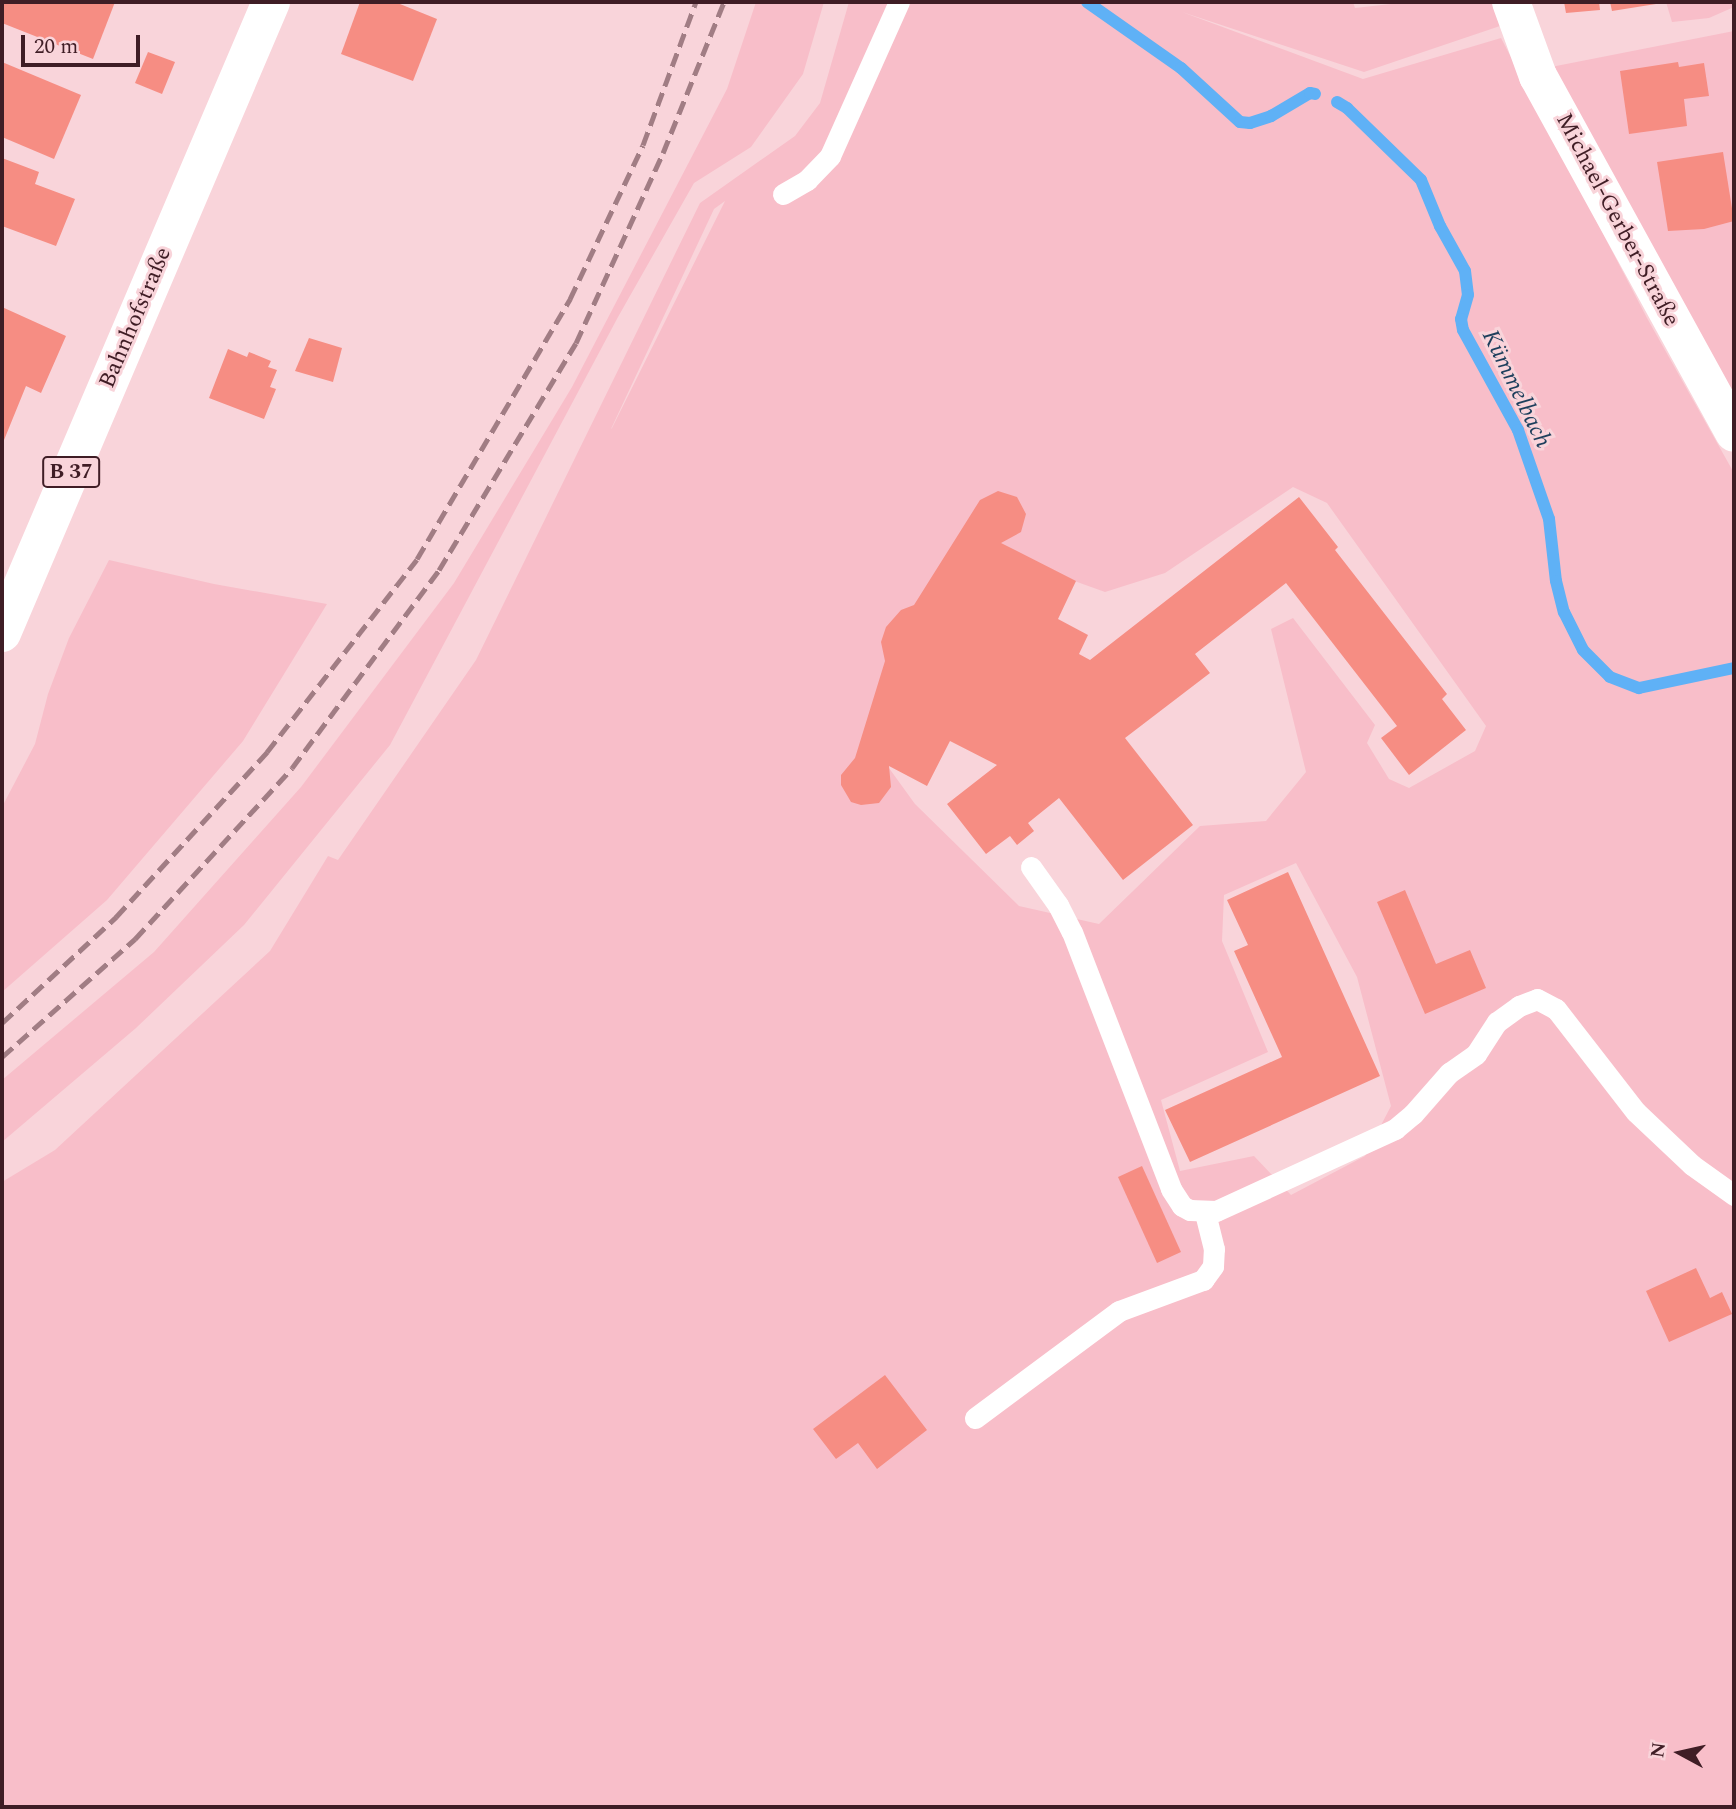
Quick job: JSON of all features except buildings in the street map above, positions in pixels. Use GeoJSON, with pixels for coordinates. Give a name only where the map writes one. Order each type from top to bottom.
{"type":"FeatureCollection","features":[{"type":"Feature","properties":{"kind":"main road","name":"Bahnhofstraße"},"geometry":{"type":"LineString","coordinates":[[2,633],[271,2]]}},
{"type":"Feature","properties":{"kind":"main road","name":"Michael-Gerber-Straße"},"geometry":{"type":"LineString","coordinates":[[1511,2],[1538,76],[1734,433]]}},
{"type":"Feature","properties":{"kind":"lane"},"geometry":{"type":"LineString","coordinates":[[783,194],[807,180],[830,156],[899,2]]}},
{"type":"Feature","properties":{"kind":"lane"},"geometry":{"type":"LineString","coordinates":[[1031,867],[1058,905],[1072,932],[1176,1198],[1190,1210],[1216,1211],[1395,1129],[1413,1114],[1449,1073],[1476,1054],[1497,1022],[1532,999],[1543,1000],[1556,1009],[1636,1112],[1692,1165],[1734,1195]]}},
{"type":"Feature","properties":{"kind":"lane"},"geometry":{"type":"LineString","coordinates":[[975,1418],[1119,1311],[1203,1280],[1213,1266],[1214,1249],[1205,1212]]}},
{"type":"Feature","properties":{"kind":"shaded area"},"geometry":{"type":"Polygon","coordinates":[[[756,2],[824,2],[803,74],[751,147],[694,183],[618,317],[390,745],[244,925],[136,1028],[2,1142],[2,1080],[154,952],[301,787],[454,583],[572,387],[727,89],[756,2]]]}},
{"type":"Feature","properties":{"kind":"shaded area"},"geometry":{"type":"Polygon","coordinates":[[[849,2],[1353,2],[1355,8],[1409,2],[1494,2],[1500,26],[1364,72],[1182,12],[1363,79],[1501,38],[1647,318],[1734,473],[1734,1807],[2,1807],[2,1182],[55,1150],[270,951],[328,856],[338,860],[476,660],[700,203],[795,136],[820,103],[849,2]],[[725,201],[714,209],[611,429],[612,428],[725,201]],[[1293,487],[1165,573],[1105,592],[985,549],[881,757],[915,804],[1019,906],[1099,924],[1200,826],[1266,821],[1306,772],[1271,629],[1293,618],[1375,725],[1367,743],[1389,779],[1409,788],[1475,751],[1486,726],[1327,503],[1293,487]],[[1296,863],[1224,895],[1222,941],[1268,1052],[1161,1100],[1180,1171],[1254,1156],[1291,1195],[1365,1156],[1391,1106],[1357,977],[1296,863]]]}},
{"type":"Feature","properties":{"kind":"shaded area"},"geometry":{"type":"Polygon","coordinates":[[[1666,2],[1734,2],[1734,7],[1709,18],[1672,22],[1666,2]]]}},
{"type":"Feature","properties":{"kind":"shaded area"},"geometry":{"type":"Polygon","coordinates":[[[1734,31],[1734,397],[1551,67],[1734,31]]]}},
{"type":"Feature","properties":{"kind":"shaded area"},"geometry":{"type":"Polygon","coordinates":[[[109,560],[214,584],[327,604],[243,741],[107,900],[2,992],[2,807],[35,744],[48,694],[69,638],[109,560]]]}},
{"type":"Feature","properties":{"kind":"waterway","name":"Kümmelbach"},"geometry":{"type":"LineString","coordinates":[[1087,2],[1181,68],[1240,122],[1250,123],[1271,116],[1310,93],[1315,94]]}},
{"type":"Feature","properties":{"kind":"waterway","name":"Kümmelbach"},"geometry":{"type":"LineString","coordinates":[[1337,102],[1347,108],[1421,180],[1440,226],[1465,271],[1468,295],[1461,319],[1463,330],[1518,430],[1549,519],[1556,581],[1564,612],[1583,650],[1610,677],[1639,688],[1734,668]]}},
{"type":"Feature","properties":{"kind":"railway"},"geometry":{"type":"LineString","coordinates":[[2,1023],[116,917],[267,752],[417,559],[570,299],[643,145],[696,2]]}},
{"type":"Feature","properties":{"kind":"railway"},"geometry":{"type":"LineString","coordinates":[[2,1057],[135,939],[292,768],[439,570],[576,343],[663,153],[724,2]]}}]}
